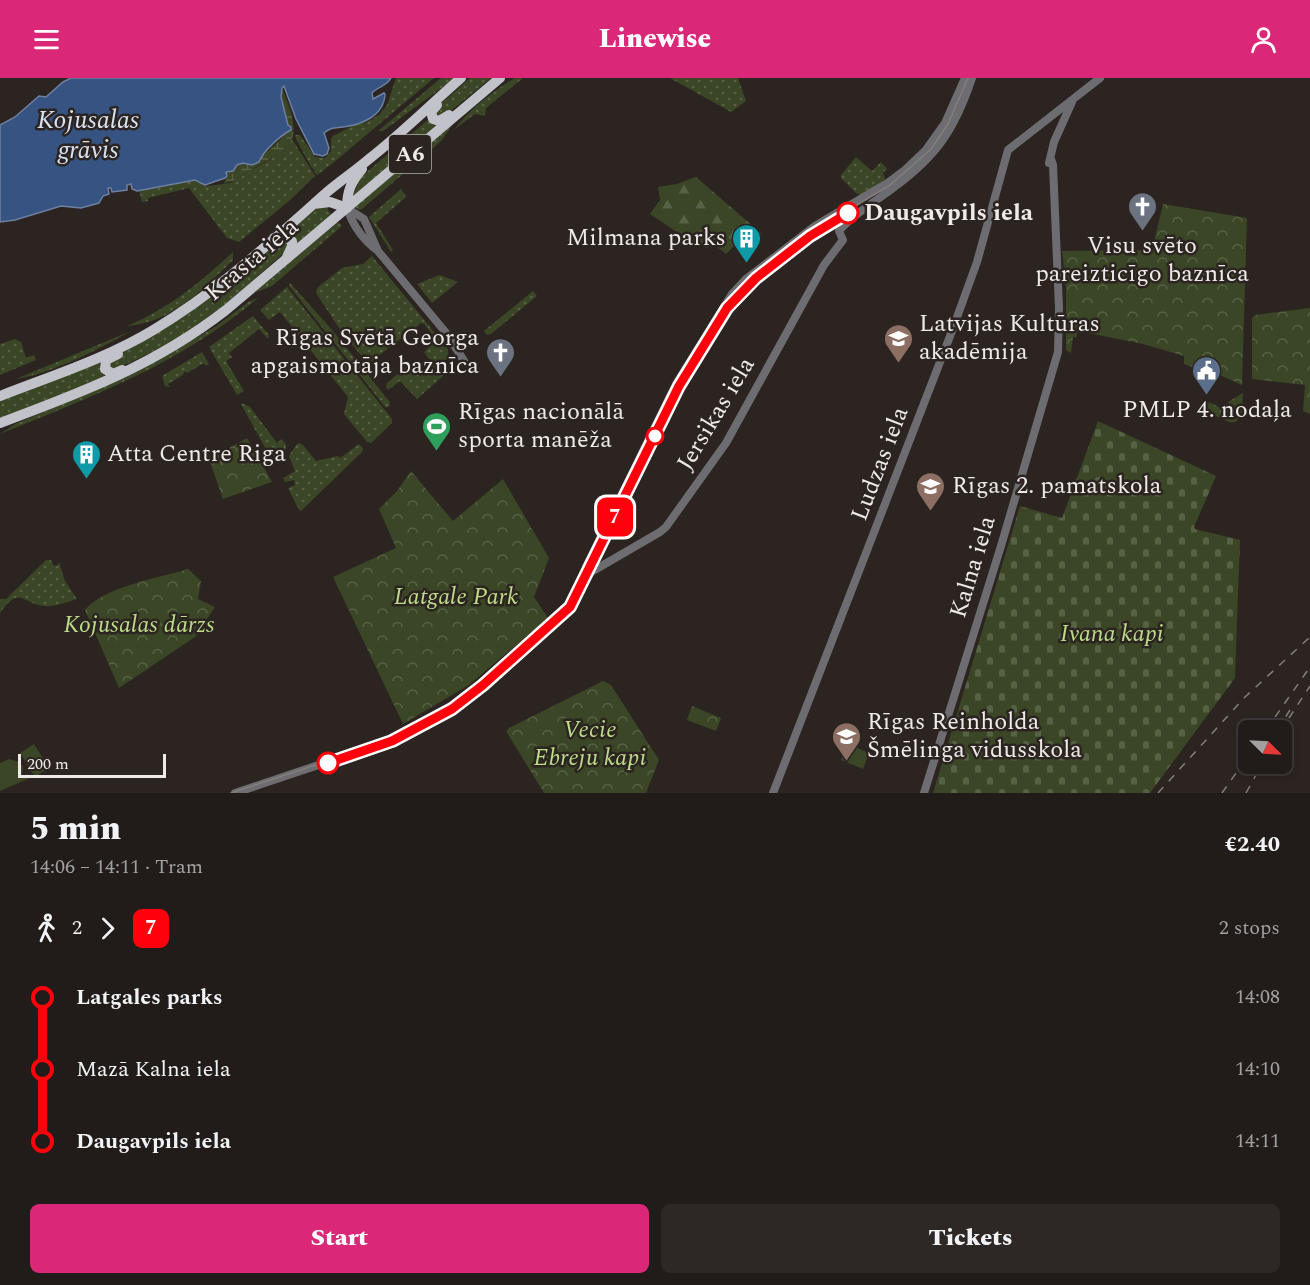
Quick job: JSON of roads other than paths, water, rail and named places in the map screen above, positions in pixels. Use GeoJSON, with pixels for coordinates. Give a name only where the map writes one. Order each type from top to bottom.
{"type":"FeatureCollection","features":[{"type":"Feature","properties":{"kind":"highway","name":"Krasta iela"},"geometry":{"type":"LineString","coordinates":[[0,396],[76,367],[142,337],[198,300],[369,159],[461,78]]}},
{"type":"Feature","properties":{"kind":"highway","name":"A6"},"geometry":{"type":"LineString","coordinates":[[468,78],[434,108],[431,115],[433,119],[440,121],[474,99]]}},
{"type":"Feature","properties":{"kind":"highway","name":"Krasta iela"},"geometry":{"type":"LineString","coordinates":[[0,423],[94,387],[182,343],[286,260],[500,78]]}},
{"type":"Feature","properties":{"kind":"highway"},"geometry":{"type":"LineString","coordinates":[[314,204],[330,202],[347,208],[347,195],[351,182],[369,159]]}},
{"type":"Feature","properties":{"kind":"highway"},"geometry":{"type":"LineString","coordinates":[[274,238],[285,237],[292,241],[286,260]]}},
{"type":"Feature","properties":{"kind":"highway"},"geometry":{"type":"LineString","coordinates":[[142,337],[126,351],[106,360],[105,369],[113,374],[139,362],[148,361]]}},
{"type":"Feature","properties":{"kind":"street"},"geometry":{"type":"LineString","coordinates":[[235,793],[390,741],[453,707],[553,622],[573,601],[586,575],[586,567],[676,384],[732,294],[746,279],[815,226],[905,170],[925,151],[945,123],[965,78]]}},
{"type":"Feature","properties":{"kind":"street","name":"Jersikas iela"},"geometry":{"type":"LineString","coordinates":[[586,575],[666,527],[726,443],[824,265],[843,240],[839,231],[914,172],[929,157],[953,126],[972,78]]}},
{"type":"Feature","properties":{"kind":"street"},"geometry":{"type":"LineString","coordinates":[[1047,121],[1100,78]]}},
{"type":"Feature","properties":{"kind":"street"},"geometry":{"type":"LineString","coordinates":[[1054,142],[1073,100]]}},
{"type":"Feature","properties":{"kind":"street"},"geometry":{"type":"LineString","coordinates":[[1047,121],[1056,122],[1054,142]]}},
{"type":"Feature","properties":{"kind":"street","name":"Ludzas iela"},"geometry":{"type":"LineString","coordinates":[[773,793],[952,331],[979,255],[1006,155],[1013,146],[1047,121]]}},
{"type":"Feature","properties":{"kind":"street","name":"Kalna iela"},"geometry":{"type":"LineString","coordinates":[[924,793],[1001,546],[1058,352],[1059,308],[1051,159],[1054,142]]}},
{"type":"Feature","properties":{"kind":"street"},"geometry":{"type":"LineString","coordinates":[[347,208],[354,227],[378,251],[447,334],[464,361]]}},
{"type":"Feature","properties":{"kind":"street"},"geometry":{"type":"LineString","coordinates":[[347,208],[364,219],[378,251]]}},
{"type":"Feature","properties":{"kind":"water","name":"Kojusalas grāvis"},"geometry":{"type":"Polygon","coordinates":[[[71,78],[391,78],[372,93],[373,99],[385,94],[384,102],[376,114],[357,124],[333,128],[324,133],[329,148],[327,154],[323,156],[314,154],[296,119],[284,86],[281,97],[291,130],[272,144],[259,162],[252,165],[243,163],[237,165],[233,171],[226,172],[225,178],[205,185],[195,180],[137,191],[132,189],[131,184],[127,185],[127,190],[112,192],[111,188],[108,188],[109,194],[103,196],[99,203],[81,208],[61,206],[15,220],[0,222],[0,125],[15,117],[39,96],[46,97],[71,78]]]}},
{"type":"Feature","properties":{"kind":"tram line"},"geometry":{"type":"LineString","coordinates":[[231,793],[391,740],[410,730],[476,686],[550,624],[573,598],[678,385],[725,307],[754,276],[817,229],[890,185],[931,149],[948,124],[968,78]]}},
{"type":"Feature","properties":{"kind":"tram line","name":"7"},"geometry":{"type":"LineString","coordinates":[[328,763],[392,741],[452,709],[483,685],[570,607],[679,386],[727,308],[756,278],[810,236],[848,213]]}},
{"type":"Feature","properties":{"kind":"railway"},"geometry":{"type":"LineString","coordinates":[[1158,793],[1245,697],[1310,637]]}},
{"type":"Feature","properties":{"kind":"railway"},"geometry":{"type":"LineString","coordinates":[[1273,720],[1310,667]]}},
{"type":"Feature","properties":{"kind":"railway"},"geometry":{"type":"LineString","coordinates":[[1289,718],[1310,686]]}},
{"type":"Feature","properties":{"kind":"railway"},"geometry":{"type":"LineString","coordinates":[[1284,720],[1290,710]]}},
{"type":"Feature","properties":{"kind":"railway"},"geometry":{"type":"LineString","coordinates":[[1222,793],[1238,770]]}},
{"type":"Feature","properties":{"kind":"railway"},"geometry":{"type":"LineString","coordinates":[[1246,793],[1256,774]]}},
{"type":"Feature","properties":{"kind":"place","name":"Daugavpils iela"},"geometry":{"type":"Point","coordinates":[848,213]}},
{"type":"Feature","properties":{"kind":"place","name":"Visu svēto pareizticīgo baznīca"},"geometry":{"type":"Point","coordinates":[1142,232]}},
{"type":"Feature","properties":{"kind":"place","name":"Milmana parks"},"geometry":{"type":"Point","coordinates":[747,264]}},
{"type":"Feature","properties":{"kind":"place","name":"Latvijas Kultūras akadēmija"},"geometry":{"type":"Point","coordinates":[898,364]}},
{"type":"Feature","properties":{"kind":"place","name":"Rīgas Svētā Georga apgaismotāja baznīca"},"geometry":{"type":"Point","coordinates":[500,378]}},
{"type":"Feature","properties":{"kind":"place","name":"PMLP 4. nodaļa"},"geometry":{"type":"Point","coordinates":[1207,396]}},
{"type":"Feature","properties":{"kind":"place","name":"Rīgas nacionālā sporta manēža"},"geometry":{"type":"Point","coordinates":[437,452]}},
{"type":"Feature","properties":{"kind":"place","name":"Atta Centre Riga"},"geometry":{"type":"Point","coordinates":[86,480]}},
{"type":"Feature","properties":{"kind":"place","name":"Rīgas 2. pamatskola"},"geometry":{"type":"Point","coordinates":[931,512]}},
{"type":"Feature","properties":{"kind":"place","name":"Rīgas Reinholda Šmēlinga vidusskola"},"geometry":{"type":"Point","coordinates":[846,762]}},
{"type":"Feature","properties":{"kind":"park label","name":"Latgale Park"},"geometry":{"type":"Point","coordinates":[456,597]}},
{"type":"Feature","properties":{"kind":"park label","name":"Kojusalas dārzs"},"geometry":{"type":"Point","coordinates":[139,625]}},
{"type":"Feature","properties":{"kind":"park label","name":"Ivana kapi"},"geometry":{"type":"Point","coordinates":[1112,634]}},
{"type":"Feature","properties":{"kind":"park label","name":"Vecie Ebreju kapi"},"geometry":{"type":"Point","coordinates":[590,744]}}]}
